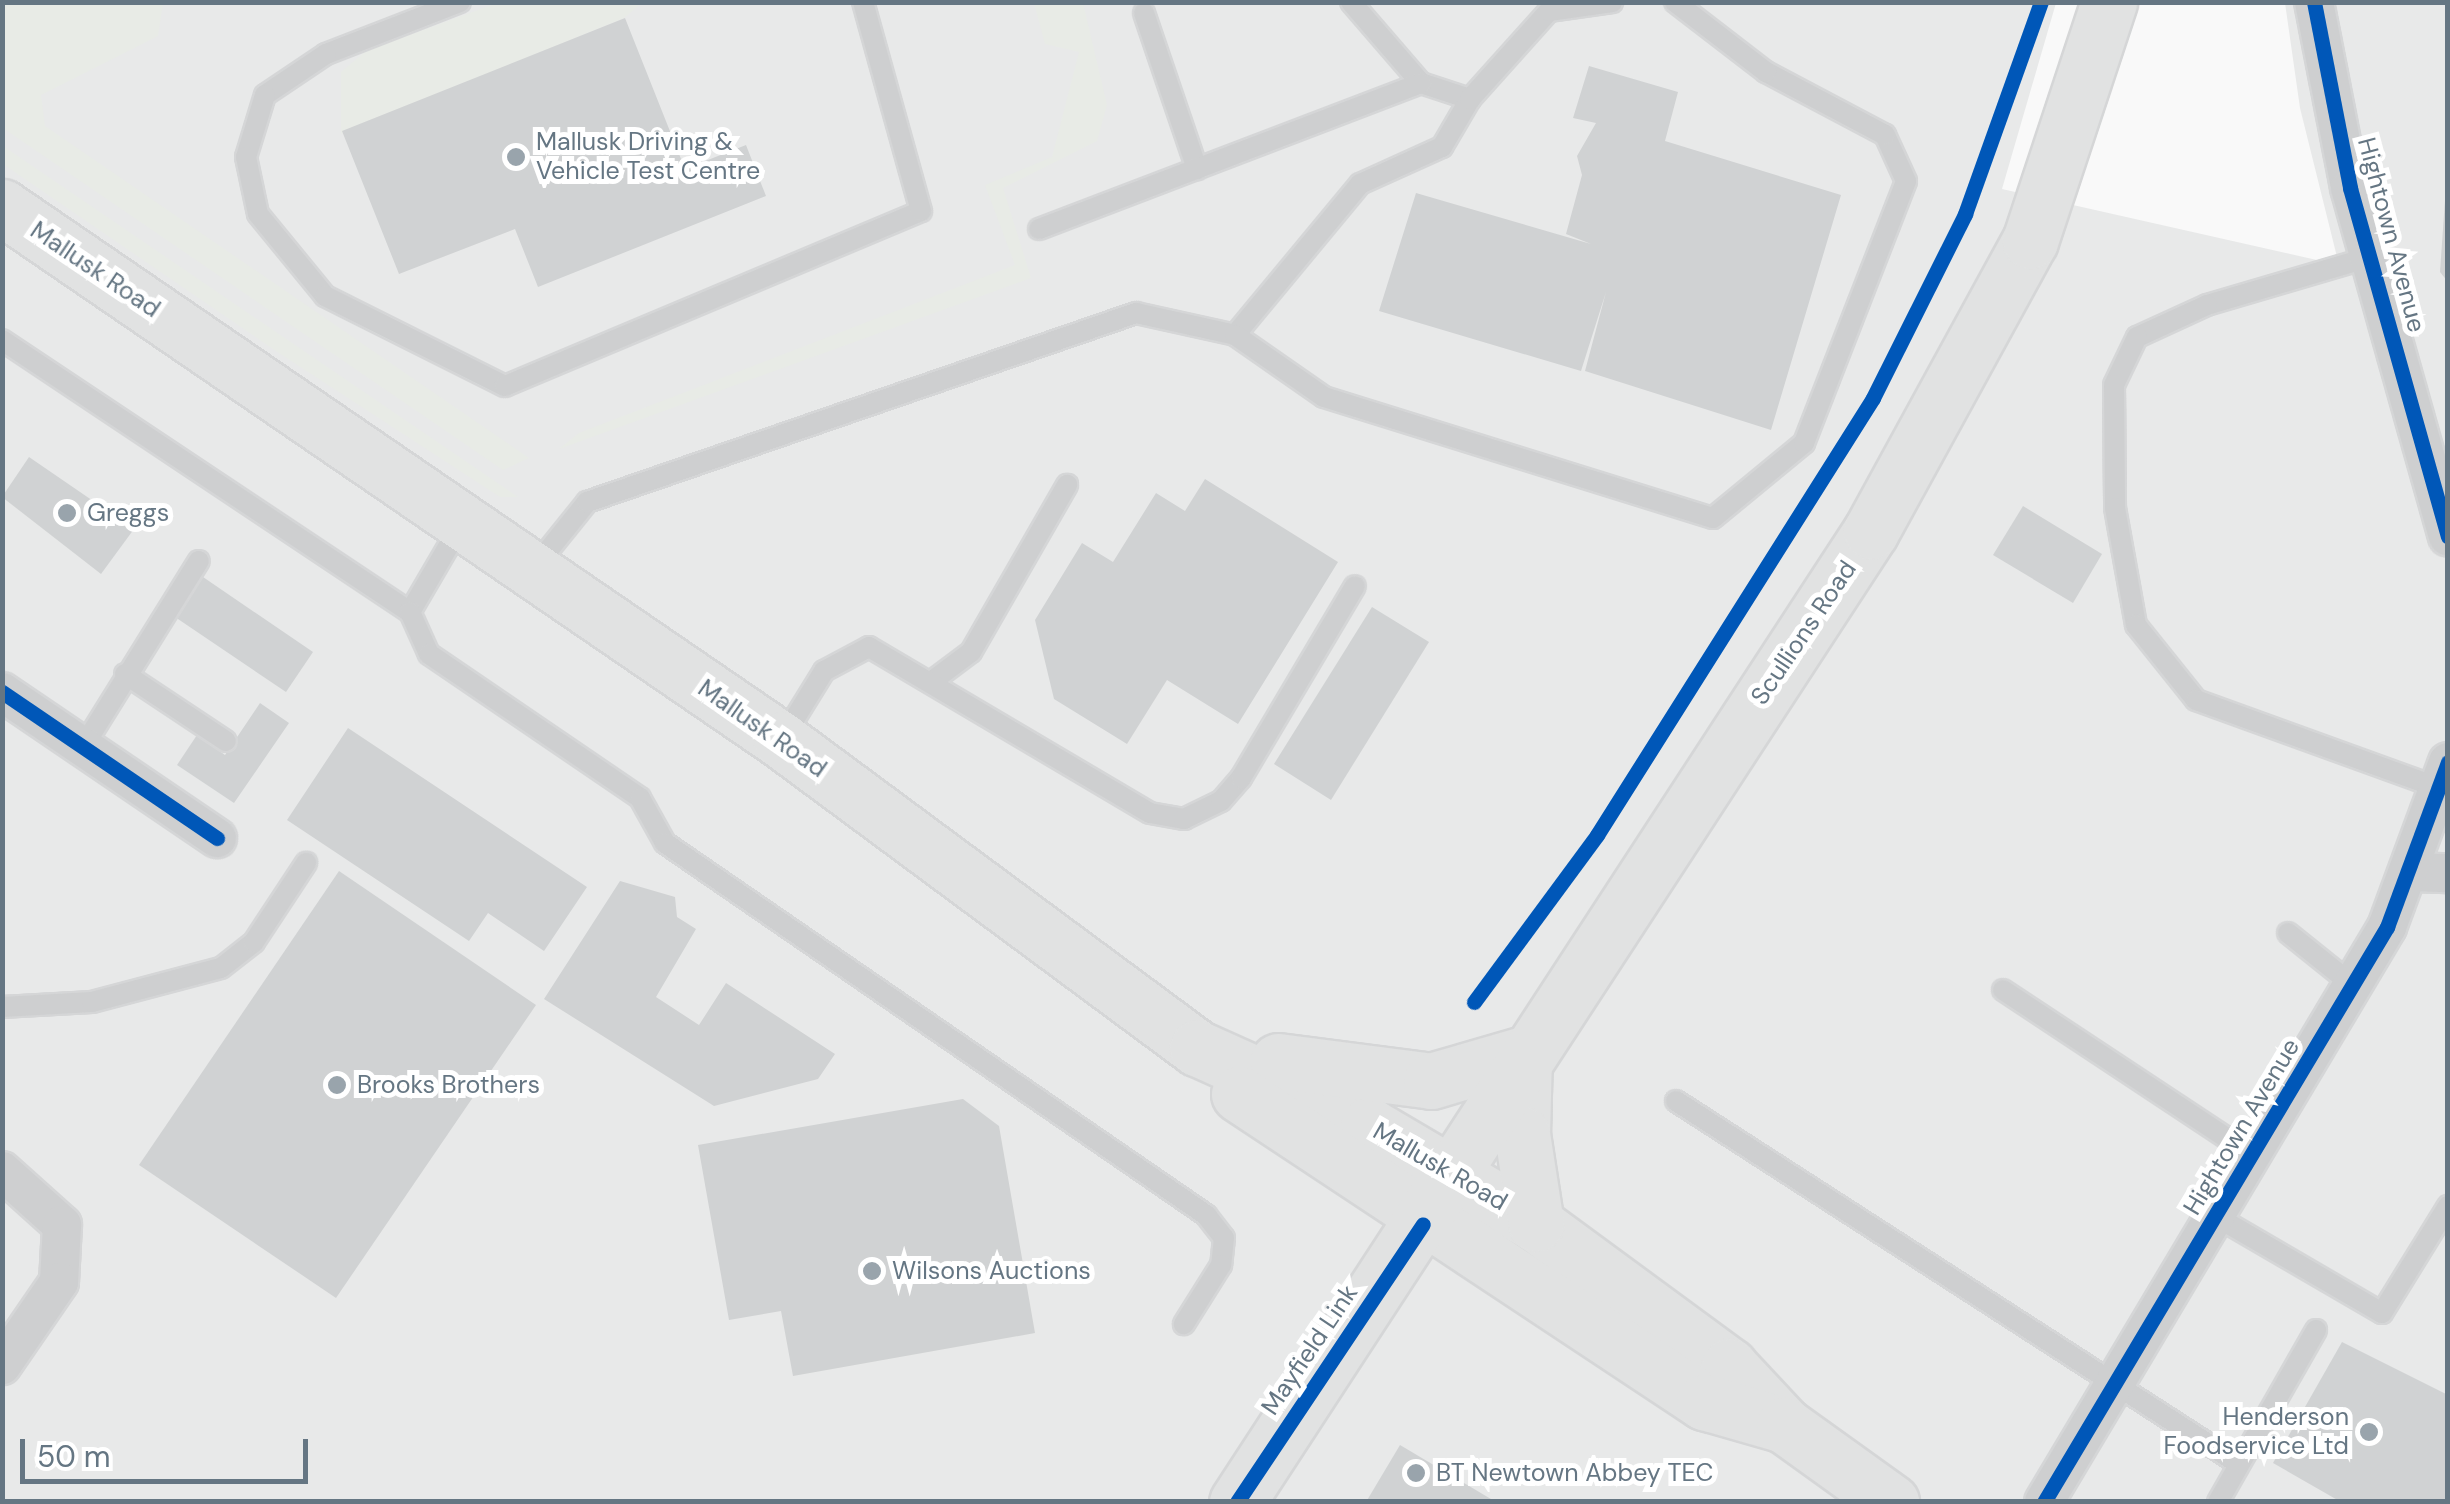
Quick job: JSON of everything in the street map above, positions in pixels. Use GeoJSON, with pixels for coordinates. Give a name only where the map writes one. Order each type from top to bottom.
{"type":"FeatureCollection","features":[{"type":"Feature","properties":{"kind":"main road","name":"Scullions Road"},"geometry":{"type":"LineString","coordinates":[[1423,1224],[1524,1054],[1871,531],[1970,355],[2030,241],[2110,2]]}},
{"type":"Feature","properties":{"kind":"main road","name":"Mallusk Road"},"geometry":{"type":"LineString","coordinates":[[2,208],[781,740],[1197,1048],[1450,1173],[1536,1224],[1729,1366],[1784,1425]]}},
{"type":"Feature","properties":{"kind":"main road"},"geometry":{"type":"LineString","coordinates":[[1197,1048],[1410,1081],[1487,1071],[1524,1054],[1522,1134],[1536,1224]]}},
{"type":"Feature","properties":{"kind":"main road"},"geometry":{"type":"LineString","coordinates":[[1197,1048],[1229,1088],[1423,1224],[1704,1402],[1784,1425],[1891,1502]]}},
{"type":"Feature","properties":{"kind":"main road","name":"Mayfield Link"},"geometry":{"type":"LineString","coordinates":[[1237,1502],[1423,1224]]}},
{"type":"Feature","properties":{"kind":"street","name":"Hightown Avenue"},"geometry":{"type":"LineString","coordinates":[[2314,2],[2370,258],[2448,536]]}},
{"type":"Feature","properties":{"kind":"street"},"geometry":{"type":"LineString","coordinates":[[2,692],[217,838]]}},
{"type":"Feature","properties":{"kind":"street","name":"Hightown Avenue"},"geometry":{"type":"LineString","coordinates":[[2044,1502],[2354,986],[2430,872],[2445,775]]}},
{"type":"Feature","properties":{"kind":"street"},"geometry":{"type":"LineString","coordinates":[[2,1172],[62,1225],[59,1282],[2,1365]]}},
{"type":"Feature","properties":{"kind":"lane"},"geometry":{"type":"LineString","coordinates":[[460,2],[326,54],[264,95],[246,158],[258,214],[325,296],[504,386],[921,211],[863,2]]}},
{"type":"Feature","properties":{"kind":"lane"},"geometry":{"type":"LineString","coordinates":[[1351,2],[1421,82],[1470,99]]}},
{"type":"Feature","properties":{"kind":"lane"},"geometry":{"type":"LineString","coordinates":[[1235,335],[1360,184],[1442,147],[1470,99],[1549,11],[1612,2]]}},
{"type":"Feature","properties":{"kind":"lane"},"geometry":{"type":"LineString","coordinates":[[533,570],[586,502],[1058,335],[1136,314],[1235,335],[1324,397],[1713,518],[1804,443],[1906,181],[1885,135],[1766,72],[1674,2]]}},
{"type":"Feature","properties":{"kind":"lane"},"geometry":{"type":"LineString","coordinates":[[1144,14],[1197,169]]}},
{"type":"Feature","properties":{"kind":"lane"},"geometry":{"type":"LineString","coordinates":[[1040,229],[1421,82]]}},
{"type":"Feature","properties":{"kind":"lane"},"geometry":{"type":"LineString","coordinates":[[2370,258],[2208,305],[2136,337],[2114,385],[2115,508],[2136,624],[2196,700],[2445,775]]}},
{"type":"Feature","properties":{"kind":"lane"},"geometry":{"type":"LineString","coordinates":[[2,340],[410,612],[429,654],[640,798],[665,843],[1206,1215],[1224,1238],[1221,1265],[1184,1324]]}},
{"type":"Feature","properties":{"kind":"lane"},"geometry":{"type":"LineString","coordinates":[[935,679],[971,652],[1067,485]]}},
{"type":"Feature","properties":{"kind":"lane"},"geometry":{"type":"LineString","coordinates":[[410,612],[463,521]]}},
{"type":"Feature","properties":{"kind":"lane"},"geometry":{"type":"LineString","coordinates":[[83,747],[199,561]]}},
{"type":"Feature","properties":{"kind":"lane"},"geometry":{"type":"LineString","coordinates":[[781,740],[824,672],[856,646],[935,679],[1150,813],[1184,818],[1221,801],[1241,778],[1355,586]]}},
{"type":"Feature","properties":{"kind":"lane"},"geometry":{"type":"LineString","coordinates":[[125,674],[226,741]]}},
{"type":"Feature","properties":{"kind":"lane"},"geometry":{"type":"LineString","coordinates":[[2,1007],[92,1002],[221,968],[254,942],[306,863]]}},
{"type":"Feature","properties":{"kind":"lane"},"geometry":{"type":"LineString","coordinates":[[2288,932],[2354,986]]}},
{"type":"Feature","properties":{"kind":"lane"},"geometry":{"type":"LineString","coordinates":[[2003,990],[2254,1156]]}},
{"type":"Feature","properties":{"kind":"lane"},"geometry":{"type":"LineString","coordinates":[[1676,1100],[2239,1464]]}},
{"type":"Feature","properties":{"kind":"lane"},"geometry":{"type":"LineString","coordinates":[[2217,1217],[2382,1313],[2448,1206]]}},
{"type":"Feature","properties":{"kind":"lane"},"geometry":{"type":"LineString","coordinates":[[2218,1502],[2316,1330]]}},
{"type":"Feature","properties":{"kind":"shaded area"},"geometry":{"type":"Polygon","coordinates":[[[2,3],[163,3],[158,36],[41,95],[45,126],[529,458],[503,470],[3,128],[2,3]]]}},
{"type":"Feature","properties":{"kind":"shaded area"},"geometry":{"type":"Polygon","coordinates":[[[3,3],[2056,3],[2002,189],[2339,265],[2300,108],[2285,3],[2447,3],[2447,1501],[3,1502],[3,3]]]}},
{"type":"Feature","properties":{"kind":"shaded area"},"geometry":{"type":"Polygon","coordinates":[[[497,3],[642,3],[624,18],[341,134],[341,72],[366,51],[497,3]]]}},
{"type":"Feature","properties":{"kind":"shaded area"},"geometry":{"type":"Polygon","coordinates":[[[1034,3],[1083,3],[1107,105],[1097,141],[1003,188],[1031,278],[559,449],[579,433],[1015,265],[985,185],[1052,157],[1079,52],[1045,44],[1034,3]]]}},
{"type":"Feature","properties":{"kind":"shaded area"},"geometry":{"type":"Polygon","coordinates":[[[3,146],[518,497],[500,497],[276,351],[3,164],[3,146]]]}},
{"type":"Feature","properties":{"kind":"building","name":"Mallusk Driving & Vehicle Test Centre"},"geometry":{"type":"Polygon","coordinates":[[[625,18],[685,169],[746,145],[766,196],[538,287],[515,229],[399,274],[342,131],[625,18]]]}},
{"type":"Feature","properties":{"kind":"building"},"geometry":{"type":"Polygon","coordinates":[[[1589,66],[1678,92],[1665,141],[1841,195],[1771,430],[1585,371],[1606,292],[1581,371],[1379,311],[1416,193],[1591,244],[1566,234],[1582,175],[1577,156],[1596,123],[1573,118],[1589,66]]]}},
{"type":"Feature","properties":{"kind":"building"},"geometry":{"type":"Polygon","coordinates":[[[2448,200],[2448,282],[2440,272],[2448,200]]]}},
{"type":"Feature","properties":{"kind":"building","name":"Greggs"},"geometry":{"type":"Polygon","coordinates":[[[29,457],[134,529],[101,574],[2,497],[29,457]]]}},
{"type":"Feature","properties":{"kind":"building"},"geometry":{"type":"Polygon","coordinates":[[[1205,479],[1338,562],[1238,724],[1167,680],[1127,744],[1054,699],[1035,620],[1082,543],[1113,562],[1156,493],[1185,511],[1205,479]]]}},
{"type":"Feature","properties":{"kind":"building"},"geometry":{"type":"Polygon","coordinates":[[[2023,506],[2102,554],[2073,603],[1993,555],[2023,506]]]}},
{"type":"Feature","properties":{"kind":"building"},"geometry":{"type":"Polygon","coordinates":[[[203,577],[313,652],[286,692],[175,617],[203,577]]]}},
{"type":"Feature","properties":{"kind":"building"},"geometry":{"type":"Polygon","coordinates":[[[1372,607],[1429,642],[1331,800],[1274,764],[1372,607]]]}},
{"type":"Feature","properties":{"kind":"building"},"geometry":{"type":"Polygon","coordinates":[[[260,703],[289,723],[234,803],[177,765],[197,735],[225,755],[260,703]]]}},
{"type":"Feature","properties":{"kind":"building"},"geometry":{"type":"Polygon","coordinates":[[[348,728],[587,887],[544,951],[488,913],[469,941],[287,820],[348,728]]]}},
{"type":"Feature","properties":{"kind":"building","name":"Brooks Brothers"},"geometry":{"type":"Polygon","coordinates":[[[339,871],[536,1005],[336,1298],[139,1165],[339,871]]]}},
{"type":"Feature","properties":{"kind":"building"},"geometry":{"type":"Polygon","coordinates":[[[620,881],[675,897],[677,917],[696,929],[656,997],[699,1025],[726,983],[835,1054],[818,1079],[714,1106],[544,999],[620,881]]]}},
{"type":"Feature","properties":{"kind":"building","name":"Wilsons Auctions"},"geometry":{"type":"Polygon","coordinates":[[[963,1099],[999,1126],[1035,1333],[793,1376],[781,1311],[729,1320],[698,1145],[963,1099]]]}},
{"type":"Feature","properties":{"kind":"building","name":"Henderson Foodservice Ltd"},"geometry":{"type":"Polygon","coordinates":[[[2342,1342],[2448,1395],[2448,1502],[2341,1502],[2273,1463],[2342,1342]]]}},
{"type":"Feature","properties":{"kind":"building","name":"BT Newtown Abbey TEC"},"geometry":{"type":"Polygon","coordinates":[[[1400,1445],[1496,1502],[1366,1502],[1400,1445]]]}},
{"type":"Feature","properties":{"kind":"cycle path"},"geometry":{"type":"LineString","coordinates":[[1474,1002],[1597,835],[1873,398],[1965,214],[2041,2]]}},
{"type":"Feature","properties":{"kind":"cycle path"},"geometry":{"type":"LineString","coordinates":[[2314,2],[2350,188],[2448,536]]}},
{"type":"Feature","properties":{"kind":"cycle path"},"geometry":{"type":"LineString","coordinates":[[2,692],[217,838]]}},
{"type":"Feature","properties":{"kind":"cycle path"},"geometry":{"type":"LineString","coordinates":[[2044,1502],[2387,927],[2448,762]]}},
{"type":"Feature","properties":{"kind":"cycle path"},"geometry":{"type":"LineString","coordinates":[[1237,1502],[1423,1224]]}},
{"type":"Feature","properties":{"kind":"place","name":"Mallusk Driving & Vehicle Test Centre"},"geometry":{"type":"Point","coordinates":[516,157]}},
{"type":"Feature","properties":{"kind":"place","name":"Greggs"},"geometry":{"type":"Point","coordinates":[67,513]}},
{"type":"Feature","properties":{"kind":"place","name":"Brooks Brothers"},"geometry":{"type":"Point","coordinates":[337,1085]}},
{"type":"Feature","properties":{"kind":"place","name":"Wilsons Auctions"},"geometry":{"type":"Point","coordinates":[872,1271]}},
{"type":"Feature","properties":{"kind":"place","name":"Henderson Foodservice Ltd"},"geometry":{"type":"Point","coordinates":[2369,1432]}},
{"type":"Feature","properties":{"kind":"place","name":"BT Newtown Abbey TEC"},"geometry":{"type":"Point","coordinates":[1416,1473]}}]}
